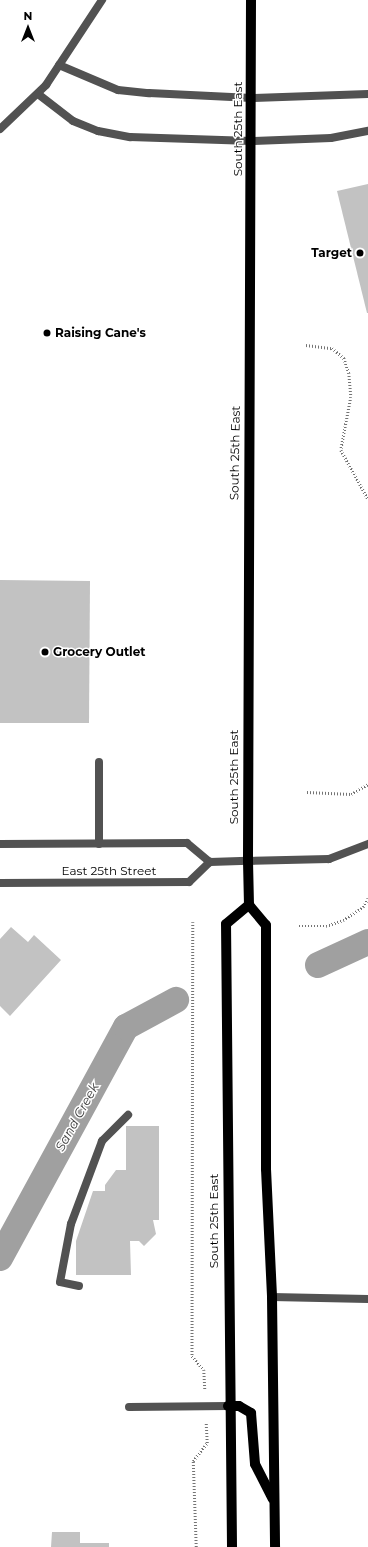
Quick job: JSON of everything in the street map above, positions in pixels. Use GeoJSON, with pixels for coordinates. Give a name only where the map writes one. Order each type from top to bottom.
{"type":"FeatureCollection","features":[{"type":"Feature","properties":{"kind":"main road","name":"South 25th East"},"geometry":{"type":"LineString","coordinates":[[232,1547],[228,1406],[226,924],[248,905],[252,141],[251,0]]}},
{"type":"Feature","properties":{"kind":"main road"},"geometry":{"type":"LineString","coordinates":[[248,905],[266,925],[266,1169],[272,1298],[275,1547]]}},
{"type":"Feature","properties":{"kind":"main road"},"geometry":{"type":"LineString","coordinates":[[228,1406],[239,1406],[251,1413],[255,1464],[274,1501]]}},
{"type":"Feature","properties":{"kind":"street"},"geometry":{"type":"LineString","coordinates":[[0,129],[38,94],[102,0]]}},
{"type":"Feature","properties":{"kind":"street"},"geometry":{"type":"LineString","coordinates":[[59,65],[118,90],[252,98],[368,94]]}},
{"type":"Feature","properties":{"kind":"street"},"geometry":{"type":"LineString","coordinates":[[38,94],[73,121],[98,130],[130,137],[252,141],[331,138],[368,131]]}},
{"type":"Feature","properties":{"kind":"street"},"geometry":{"type":"LineString","coordinates":[[99,762],[99,844]]}},
{"type":"Feature","properties":{"kind":"street"},"geometry":{"type":"LineString","coordinates":[[0,844],[187,843],[210,862],[329,859],[368,844]]}},
{"type":"Feature","properties":{"kind":"street","name":"East 25th Street"},"geometry":{"type":"LineString","coordinates":[[0,883],[189,882],[210,862]]}},
{"type":"Feature","properties":{"kind":"street"},"geometry":{"type":"LineString","coordinates":[[79,1286],[60,1282],[71,1224],[102,1141],[128,1115]]}},
{"type":"Feature","properties":{"kind":"street"},"geometry":{"type":"LineString","coordinates":[[272,1298],[368,1298]]}},
{"type":"Feature","properties":{"kind":"street"},"geometry":{"type":"LineString","coordinates":[[129,1407],[228,1406]]}},
{"type":"Feature","properties":{"kind":"path"},"geometry":{"type":"LineString","coordinates":[[306,345],[332,348],[344,358],[349,373],[351,398],[341,450],[368,499]]}},
{"type":"Feature","properties":{"kind":"path"},"geometry":{"type":"LineString","coordinates":[[307,792],[351,794],[368,784]]}},
{"type":"Feature","properties":{"kind":"path"},"geometry":{"type":"LineString","coordinates":[[299,926],[326,926],[343,920],[363,907],[368,898]]}},
{"type":"Feature","properties":{"kind":"path"},"geometry":{"type":"LineString","coordinates":[[193,922],[192,1356],[204,1370]]}},
{"type":"Feature","properties":{"kind":"path"},"geometry":{"type":"LineString","coordinates":[[196,1547],[193,1461],[207,1443]]}},
{"type":"Feature","properties":{"kind":"building","name":"Target"},"geometry":{"type":"Polygon","coordinates":[[[368,184],[368,313],[367,313],[337,191],[368,184]]]}},
{"type":"Feature","properties":{"kind":"building","name":"Grocery Outlet"},"geometry":{"type":"Polygon","coordinates":[[[0,580],[90,581],[89,723],[0,723],[0,580]]]}},
{"type":"Feature","properties":{"kind":"building"},"geometry":{"type":"Polygon","coordinates":[[[11,927],[28,942],[34,935],[61,960],[10,1016],[0,1006],[0,939],[11,927]]]}},
{"type":"Feature","properties":{"kind":"building"},"geometry":{"type":"Polygon","coordinates":[[[126,1126],[159,1126],[159,1220],[153,1220],[156,1234],[144,1246],[139,1241],[130,1241],[131,1275],[76,1275],[76,1241],[93,1191],[105,1191],[105,1185],[116,1170],[126,1170],[126,1126]]]}},
{"type":"Feature","properties":{"kind":"building"},"geometry":{"type":"Polygon","coordinates":[[[52,1532],[80,1532],[80,1543],[109,1543],[109,1547],[51,1547],[52,1532]]]}},
{"type":"Feature","properties":{"kind":"waterway","name":"Sand Creek"},"geometry":{"type":"LineString","coordinates":[[318,965],[368,942]]}},
{"type":"Feature","properties":{"kind":"waterway","name":"Sand Creek"},"geometry":{"type":"LineString","coordinates":[[0,1258],[126,1027],[176,1000]]}},
{"type":"Feature","properties":{"kind":"place","name":"Target"},"geometry":{"type":"Point","coordinates":[360,253]}},
{"type":"Feature","properties":{"kind":"place","name":"Raising Cane's"},"geometry":{"type":"Point","coordinates":[47,333]}},
{"type":"Feature","properties":{"kind":"place","name":"Grocery Outlet"},"geometry":{"type":"Point","coordinates":[45,652]}}]}
